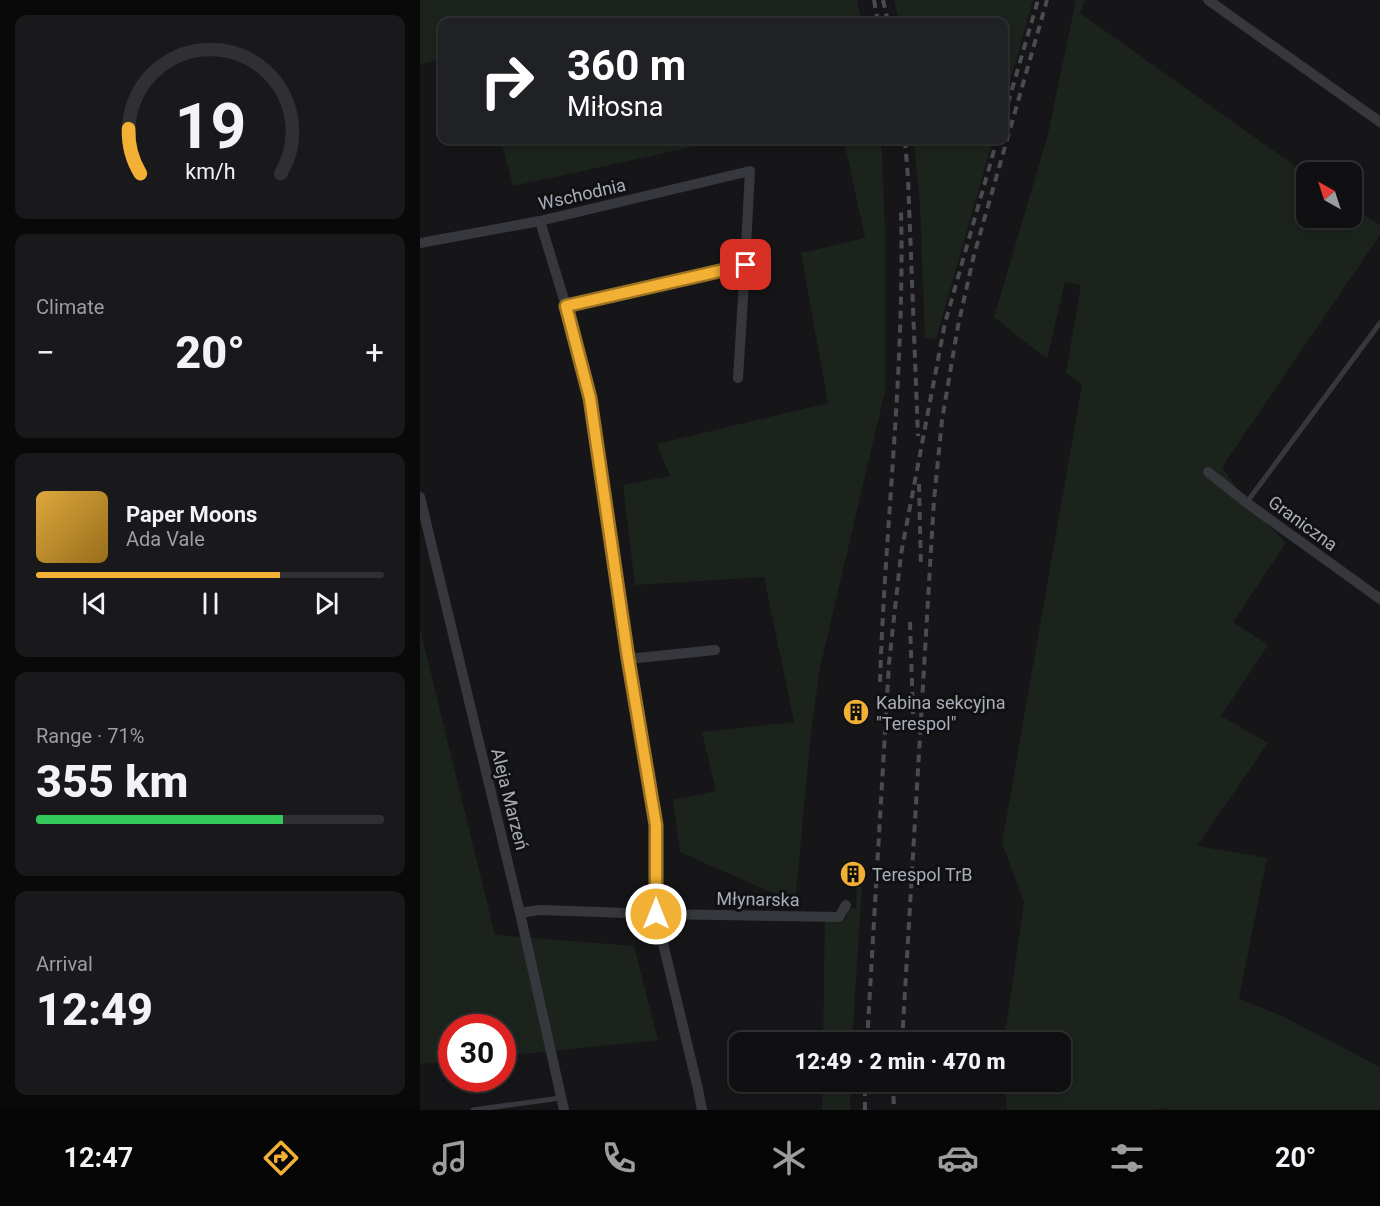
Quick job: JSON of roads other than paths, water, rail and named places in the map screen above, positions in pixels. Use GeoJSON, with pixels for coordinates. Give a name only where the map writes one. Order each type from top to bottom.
{"type":"FeatureCollection","features":[{"type":"Feature","properties":{"kind":"street"},"geometry":{"type":"LineString","coordinates":[[1208,0],[1380,122]]}},
{"type":"Feature","properties":{"kind":"street","name":"Wschodnia"},"geometry":{"type":"LineString","coordinates":[[420,243],[540,221],[750,171],[746,265]]}},
{"type":"Feature","properties":{"kind":"street"},"geometry":{"type":"LineString","coordinates":[[540,221],[566,306],[590,398],[628,658],[656,825],[656,914],[702,1110]]}},
{"type":"Feature","properties":{"kind":"street"},"geometry":{"type":"LineString","coordinates":[[566,306],[746,265],[738,378]]}},
{"type":"Feature","properties":{"kind":"street","name":"Graniczna"},"geometry":{"type":"LineString","coordinates":[[1208,472],[1380,599]]}},
{"type":"Feature","properties":{"kind":"street","name":"Aleja Marzeń"},"geometry":{"type":"LineString","coordinates":[[420,497],[520,913],[564,1110]]}},
{"type":"Feature","properties":{"kind":"street"},"geometry":{"type":"LineString","coordinates":[[628,658],[715,650]]}},
{"type":"Feature","properties":{"kind":"street","name":"Młynarska"},"geometry":{"type":"LineString","coordinates":[[520,913],[539,910],[839,917],[846,905]]}},
{"type":"Feature","properties":{"kind":"lane"},"geometry":{"type":"LineString","coordinates":[[1247,503],[1380,322]]}},
{"type":"Feature","properties":{"kind":"lane"},"geometry":{"type":"LineString","coordinates":[[473,1110],[561,1098]]}},
{"type":"Feature","properties":{"kind":"railway"},"geometry":{"type":"LineString","coordinates":[[874,0],[877,18]]}},
{"type":"Feature","properties":{"kind":"railway"},"geometry":{"type":"LineString","coordinates":[[883,0],[887,18]]}},
{"type":"Feature","properties":{"kind":"railway"},"geometry":{"type":"LineString","coordinates":[[1008,103],[1038,0]]}},
{"type":"Feature","properties":{"kind":"railway"},"geometry":{"type":"LineString","coordinates":[[1008,136],[1047,0]]}},
{"type":"Feature","properties":{"kind":"railway"},"geometry":{"type":"LineString","coordinates":[[905,144],[918,436]]}},
{"type":"Feature","properties":{"kind":"railway"},"geometry":{"type":"LineString","coordinates":[[868,1032],[889,663],[901,554],[945,323],[996,144]]}},
{"type":"Feature","properties":{"kind":"railway"},"geometry":{"type":"LineString","coordinates":[[903,1032],[934,500],[942,420],[958,326],[974,255],[1006,144]]}},
{"type":"Feature","properties":{"kind":"railway"},"geometry":{"type":"LineString","coordinates":[[880,682],[900,329],[901,211]]}},
{"type":"Feature","properties":{"kind":"railway"},"geometry":{"type":"LineString","coordinates":[[919,484],[921,568]]}},
{"type":"Feature","properties":{"kind":"railway"},"geometry":{"type":"LineString","coordinates":[[910,622],[913,715]]}},
{"type":"Feature","properties":{"kind":"railway"},"geometry":{"type":"LineString","coordinates":[[865,1092],[865,1110]]}},
{"type":"Feature","properties":{"kind":"railway"},"geometry":{"type":"LineString","coordinates":[[893,1092],[894,1110]]}},
{"type":"Feature","properties":{"kind":"place","name":"Kabina sekcyjna \"Terespol\""},"geometry":{"type":"Point","coordinates":[856,712]}},
{"type":"Feature","properties":{"kind":"place","name":"Terespol TrB"},"geometry":{"type":"Point","coordinates":[853,874]}}]}
